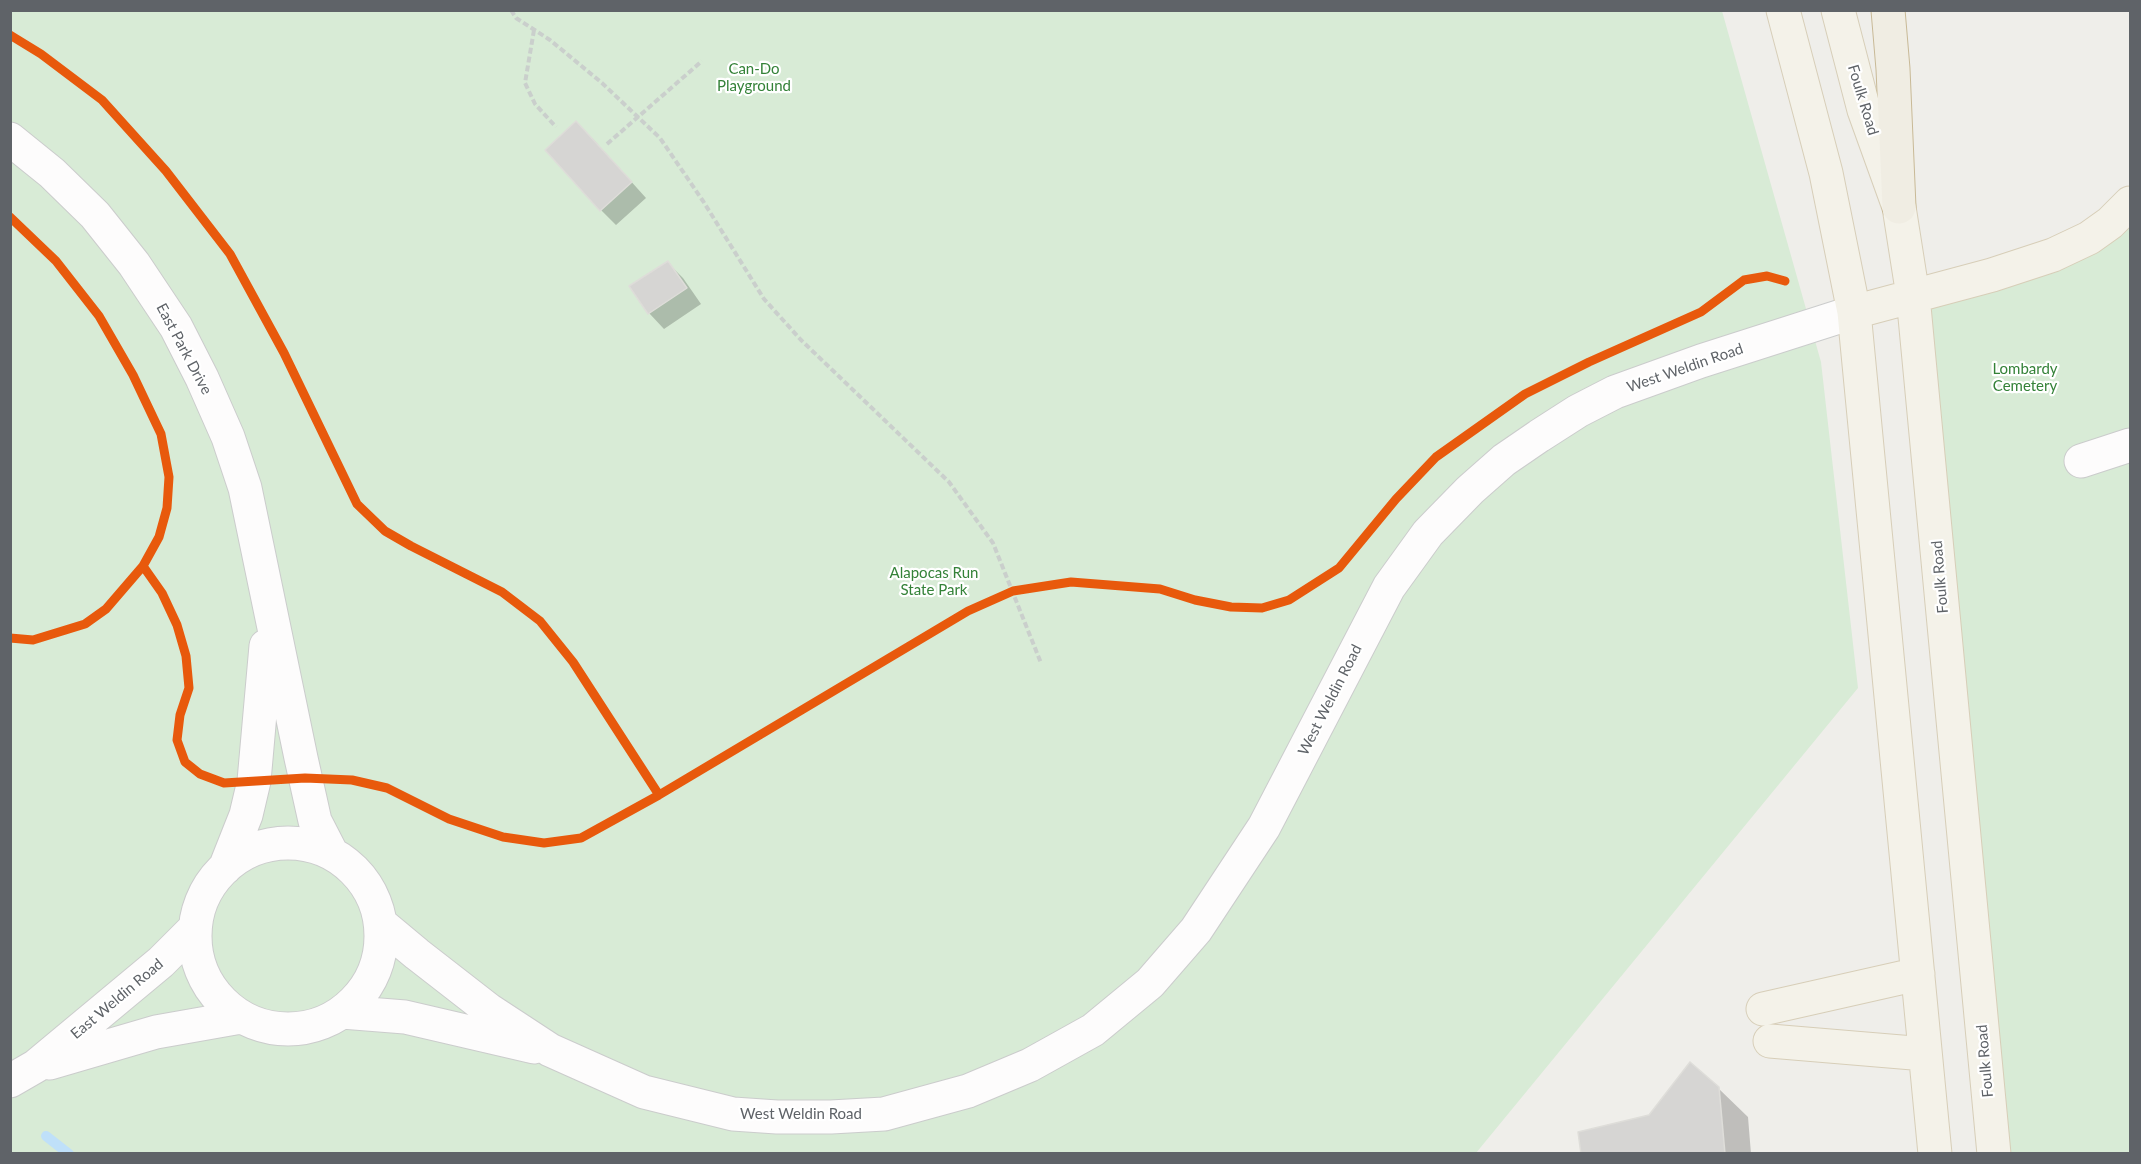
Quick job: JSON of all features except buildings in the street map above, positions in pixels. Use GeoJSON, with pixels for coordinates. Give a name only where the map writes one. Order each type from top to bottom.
{"type":"FeatureCollection","features":[{"type":"Feature","properties":{"kind":"highway"},"geometry":{"type":"LineString","coordinates":[[1888,10],[1899,207]]}},
{"type":"Feature","properties":{"kind":"main road"},"geometry":{"type":"LineString","coordinates":[[1783,10],[1826,173],[1854,312],[1935,1154]]}},
{"type":"Feature","properties":{"kind":"main road","name":"Foulk Road"},"geometry":{"type":"LineString","coordinates":[[1838,10],[1864,110],[1899,207],[1913,296],[1994,1154]]}},
{"type":"Feature","properties":{"kind":"main road","name":"West Weldin Road"},"geometry":{"type":"LineString","coordinates":[[1854,312],[2054,255],[2089,238],[2110,223],[2130,203]]}},
{"type":"Feature","properties":{"kind":"main road"},"geometry":{"type":"LineString","coordinates":[[1763,1009],[1918,974]]}},
{"type":"Feature","properties":{"kind":"main road"},"geometry":{"type":"LineString","coordinates":[[1770,1041],[1925,1054]]}},
{"type":"Feature","properties":{"kind":"street","name":"East Park Drive"},"geometry":{"type":"LineString","coordinates":[[10,139],[52,173],[95,215],[134,264],[176,327],[228,437],[245,488],[315,821],[332,854]]}},
{"type":"Feature","properties":{"kind":"street","name":"West Weldin Road"},"geometry":{"type":"LineString","coordinates":[[381,924],[489,1010],[550,1050],[644,1092],[733,1114],[831,1117],[884,1114],[968,1091],[1030,1065],[1093,1030],[1150,983],[1196,930],[1264,827],[1389,587],[1428,533],[1470,490],[1504,460],[1578,411],[1615,392],[1701,361],[1854,312]]}},
{"type":"Feature","properties":{"kind":"street"},"geometry":{"type":"LineString","coordinates":[[2081,461],[2130,445]]}},
{"type":"Feature","properties":{"kind":"street","name":"East Park Drive"},"geometry":{"type":"LineString","coordinates":[[225,868],[246,815],[254,781],[269,608]]}},
{"type":"Feature","properties":{"kind":"street"},"geometry":{"type":"LineString","coordinates":[[277,844],[302,844],[332,854],[347,863],[363,879],[374,900],[381,924],[380,953],[366,988],[342,1012],[309,1028],[270,1028],[241,1017],[219,998],[203,976],[197,956],[195,928],[198,911],[207,891],[225,868],[251,850],[277,844]]}},
{"type":"Feature","properties":{"kind":"street","name":"East Weldin Road"},"geometry":{"type":"LineString","coordinates":[[23,1074],[161,962],[195,928]]}},
{"type":"Feature","properties":{"kind":"street","name":"West Weldin Road"},"geometry":{"type":"LineString","coordinates":[[342,1012],[405,1017],[462,1032],[550,1050]]}},
{"type":"Feature","properties":{"kind":"street","name":"East Weldin Road"},"geometry":{"type":"LineString","coordinates":[[23,1074],[156,1032],[241,1017]]}},
{"type":"Feature","properties":{"kind":"path"},"geometry":{"type":"LineString","coordinates":[[511,10],[516,18],[550,40],[602,83],[660,138],[703,201],[764,299],[801,340],[949,482],[993,543],[1008,593],[1041,663]]}},
{"type":"Feature","properties":{"kind":"path"},"geometry":{"type":"LineString","coordinates":[[534,30],[525,83],[535,104],[556,127]]}},
{"type":"Feature","properties":{"kind":"path"},"geometry":{"type":"LineString","coordinates":[[607,144],[702,61]]}},
{"type":"Feature","properties":{"kind":"path"},"geometry":{"type":"LineString","coordinates":[[1008,593],[1024,590]]}},
{"type":"Feature","properties":{"kind":"green space","name":"Alapocas Run State Park"},"geometry":{"type":"Polygon","coordinates":[[[10,11],[1722,11],[1821,362],[1858,688],[1476,1153],[11,1153],[10,11]]]}},
{"type":"Feature","properties":{"kind":"green space","name":"Lombardy Cemetery"},"geometry":{"type":"Polygon","coordinates":[[[2130,203],[2130,1153],[1994,1153],[1913,296],[1992,275],[2130,203]]]}},
{"type":"Feature","properties":{"kind":"waterway"},"geometry":{"type":"LineString","coordinates":[[46,1136],[69,1154]]}},
{"type":"Feature","properties":{"kind":"cycle path"},"geometry":{"type":"LineString","coordinates":[[10,35],[41,54],[102,100],[166,171],[230,254],[284,353],[357,504],[385,531],[502,592],[540,621],[573,662],[659,795]]}},
{"type":"Feature","properties":{"kind":"cycle path"},"geometry":{"type":"LineString","coordinates":[[10,217],[56,261],[99,316],[133,375],[161,434],[169,477],[167,508],[159,537],[143,566],[106,609],[85,624],[33,640],[10,638]]}},
{"type":"Feature","properties":{"kind":"cycle path"},"geometry":{"type":"LineString","coordinates":[[143,566],[162,593],[177,625],[186,656],[189,688],[180,715],[177,740],[185,762],[200,774],[224,783],[305,778],[352,780],[387,788],[449,819],[503,837],[544,843],[581,838],[659,795],[968,611],[1013,591],[1071,582],[1160,589],[1195,600],[1231,607],[1262,608],[1289,600],[1339,568],[1396,499],[1436,457],[1525,394],[1589,362],[1701,312],[1744,280],[1767,276],[1785,281]]}},
{"type":"Feature","properties":{"kind":"park label","name":"Can-Do Playground"},"geometry":{"type":"Point","coordinates":[754,78]}}]}
